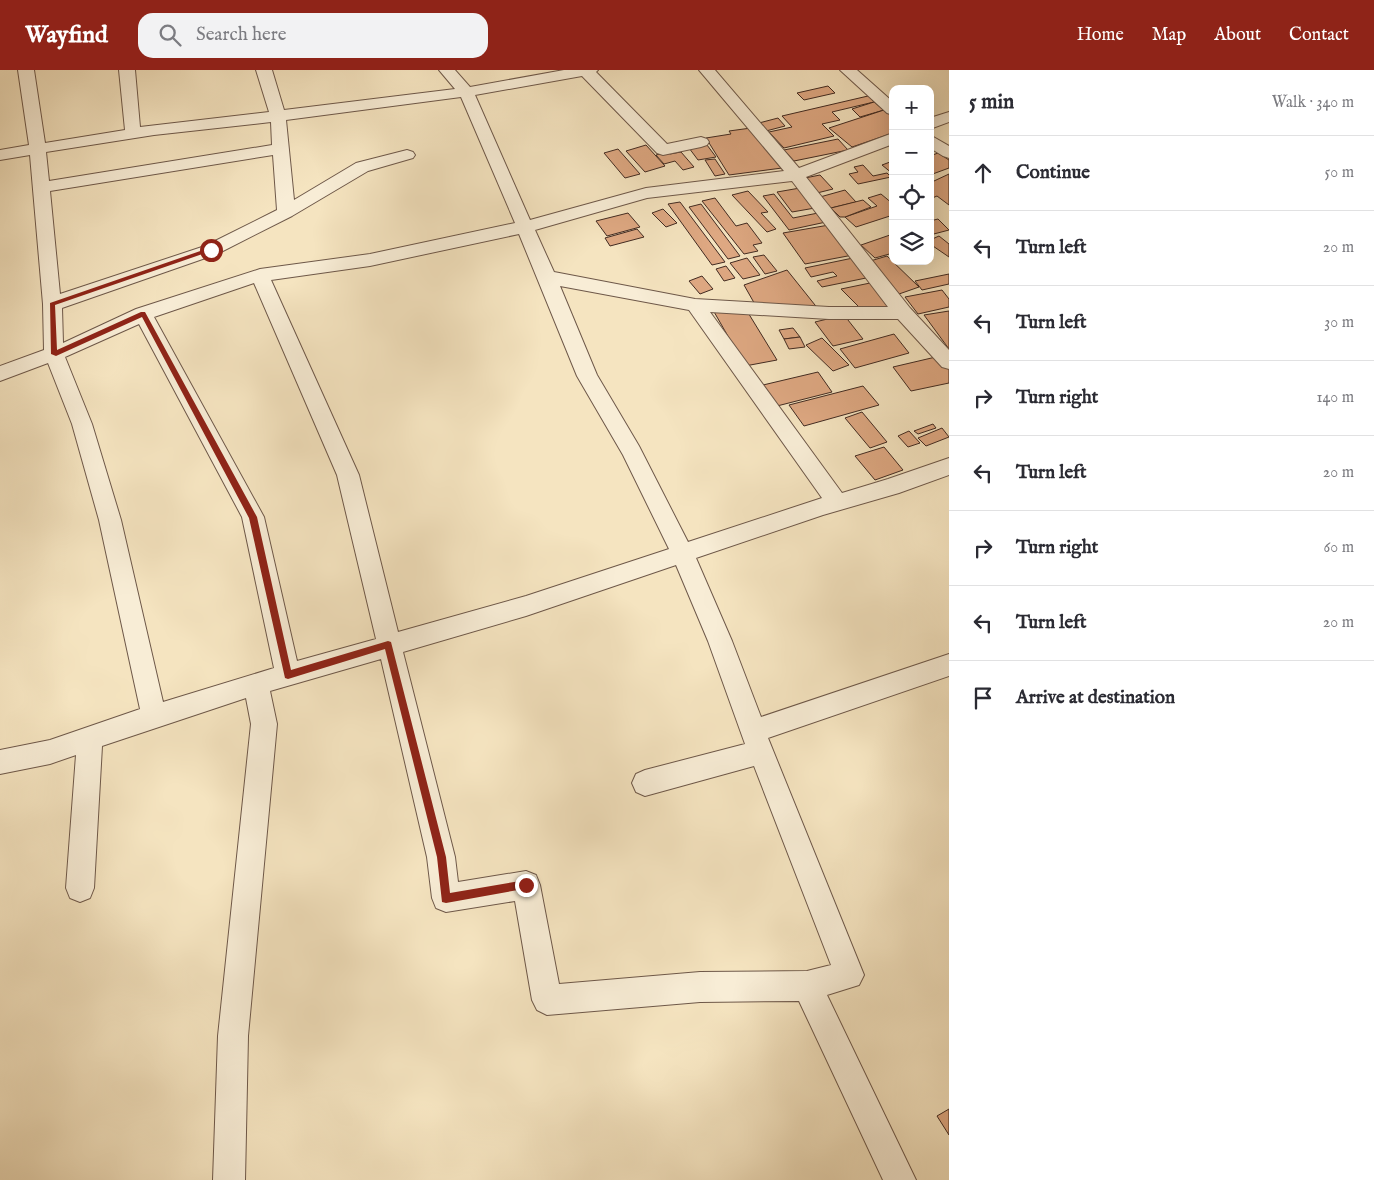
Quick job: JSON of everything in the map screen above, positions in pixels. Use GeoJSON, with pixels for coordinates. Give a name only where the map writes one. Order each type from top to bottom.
{"type":"FeatureCollection","features":[{"type":"Feature","properties":{"kind":"street"},"geometry":{"type":"LineString","coordinates":[[26,70],[38,150],[52,304],[54,354],[82,424],[110,520],[154,716]]}},
{"type":"Feature","properties":{"kind":"street"},"geometry":{"type":"LineString","coordinates":[[127,70],[133,133]]}},
{"type":"Feature","properties":{"kind":"street"},"geometry":{"type":"LineString","coordinates":[[264,70],[278,116],[286,212]]}},
{"type":"Feature","properties":{"kind":"street"},"geometry":{"type":"LineString","coordinates":[[260,275],[348,475],[441,857],[446,898],[526,885],[547,1000],[700,987],[807,986],[849,975],[757,741],[720,641],[683,554],[632,452],[587,376],[547,277],[466,92],[447,70]]}},
{"type":"Feature","properties":{"kind":"street"},"geometry":{"type":"LineString","coordinates":[[0,155],[133,133],[466,92],[587,70],[663,150],[701,142]]}},
{"type":"Feature","properties":{"kind":"street"},"geometry":{"type":"LineString","coordinates":[[707,70],[796,175],[903,313],[949,362]]}},
{"type":"Feature","properties":{"kind":"street"},"geometry":{"type":"LineString","coordinates":[[848,70],[889,106]]}},
{"type":"Feature","properties":{"kind":"street"},"geometry":{"type":"LineString","coordinates":[[934,123],[949,117]]}},
{"type":"Feature","properties":{"kind":"street"},"geometry":{"type":"LineString","coordinates":[[0,374],[54,354],[143,314],[260,275],[370,260],[524,227],[646,193],[796,175],[889,140]]}},
{"type":"Feature","properties":{"kind":"street"},"geometry":{"type":"LineString","coordinates":[[934,143],[949,153]]}},
{"type":"Feature","properties":{"kind":"street"},"geometry":{"type":"LineString","coordinates":[[41,187],[281,148]]}},
{"type":"Feature","properties":{"kind":"street"},"geometry":{"type":"LineString","coordinates":[[52,304],[211,250],[286,212],[362,167],[407,155]]}},
{"type":"Feature","properties":{"kind":"street"},"geometry":{"type":"LineString","coordinates":[[547,277],[695,305],[829,313],[903,313]]}},
{"type":"Feature","properties":{"kind":"street"},"geometry":{"type":"LineString","coordinates":[[695,305],[837,503]]}},
{"type":"Feature","properties":{"kind":"street"},"geometry":{"type":"LineString","coordinates":[[143,314],[253,517],[288,675]]}},
{"type":"Feature","properties":{"kind":"street"},"geometry":{"type":"LineString","coordinates":[[0,762],[50,752],[154,716],[256,684],[388,644],[526,606],[837,503],[891,487],[949,466]]}},
{"type":"Feature","properties":{"kind":"street"},"geometry":{"type":"LineString","coordinates":[[645,783],[949,665]]}},
{"type":"Feature","properties":{"kind":"street"},"geometry":{"type":"LineString","coordinates":[[229,1180],[233,1036],[264,724],[256,684]]}},
{"type":"Feature","properties":{"kind":"street"},"geometry":{"type":"LineString","coordinates":[[80,888],[90,738]]}},
{"type":"Feature","properties":{"kind":"street"},"geometry":{"type":"LineString","coordinates":[[807,986],[900,1180]]}},
{"type":"Feature","properties":{"kind":"building"},"geometry":{"type":"Polygon","coordinates":[[[828,86],[835,93],[804,100],[797,93],[828,86]]]}},
{"type":"Feature","properties":{"kind":"building"},"geometry":{"type":"Polygon","coordinates":[[[868,96],[874,102],[832,112],[840,120],[822,124],[834,136],[784,148],[769,132],[792,127],[782,116],[868,96]]]}},
{"type":"Feature","properties":{"kind":"building"},"geometry":{"type":"Polygon","coordinates":[[[874,102],[884,110],[860,117],[852,109],[874,102]]]}},
{"type":"Feature","properties":{"kind":"building"},"geometry":{"type":"Polygon","coordinates":[[[884,110],[889,114],[889,134],[852,147],[829,128],[884,110]]]}},
{"type":"Feature","properties":{"kind":"building"},"geometry":{"type":"Polygon","coordinates":[[[778,118],[785,126],[766,131],[759,123],[778,118]]]}},
{"type":"Feature","properties":{"kind":"building"},"geometry":{"type":"Polygon","coordinates":[[[751,128],[782,168],[729,175],[706,138],[731,134],[729,131],[751,128]]]}},
{"type":"Feature","properties":{"kind":"building"},"geometry":{"type":"Polygon","coordinates":[[[838,139],[848,150],[794,161],[784,150],[838,139]]]}},
{"type":"Feature","properties":{"kind":"building"},"geometry":{"type":"Polygon","coordinates":[[[646,145],[665,166],[645,172],[626,151],[646,145]]]}},
{"type":"Feature","properties":{"kind":"building"},"geometry":{"type":"Polygon","coordinates":[[[707,145],[716,157],[698,160],[689,148],[707,145]]]}},
{"type":"Feature","properties":{"kind":"building"},"geometry":{"type":"Polygon","coordinates":[[[618,149],[640,174],[625,178],[604,153],[618,149]]]}},
{"type":"Feature","properties":{"kind":"building"},"geometry":{"type":"Polygon","coordinates":[[[667,152],[670,154],[681,152],[694,167],[683,170],[675,161],[664,164],[656,155],[667,152]]]}},
{"type":"Feature","properties":{"kind":"building"},"geometry":{"type":"Polygon","coordinates":[[[938,153],[949,160],[949,168],[934,174],[934,154],[938,153]]]}},
{"type":"Feature","properties":{"kind":"building"},"geometry":{"type":"Polygon","coordinates":[[[715,159],[725,174],[715,176],[705,160],[715,159]]]}},
{"type":"Feature","properties":{"kind":"building"},"geometry":{"type":"Polygon","coordinates":[[[889,162],[889,171],[882,165],[889,162]]]}},
{"type":"Feature","properties":{"kind":"building"},"geometry":{"type":"Polygon","coordinates":[[[863,165],[873,176],[887,173],[889,177],[858,184],[849,174],[858,172],[854,167],[863,165]]]}},
{"type":"Feature","properties":{"kind":"building"},"geometry":{"type":"Polygon","coordinates":[[[949,174],[949,205],[937,196],[934,197],[934,181],[949,174]]]}},
{"type":"Feature","properties":{"kind":"building"},"geometry":{"type":"Polygon","coordinates":[[[820,175],[833,189],[813,194],[800,179],[820,175]]]}},
{"type":"Feature","properties":{"kind":"building"},"geometry":{"type":"Polygon","coordinates":[[[800,188],[815,208],[792,212],[777,192],[800,188]]]}},
{"type":"Feature","properties":{"kind":"building"},"geometry":{"type":"Polygon","coordinates":[[[845,190],[856,202],[831,208],[820,197],[845,190]]]}},
{"type":"Feature","properties":{"kind":"building"},"geometry":{"type":"Polygon","coordinates":[[[748,191],[768,212],[761,213],[776,229],[767,232],[732,195],[748,191]]]}},
{"type":"Feature","properties":{"kind":"building"},"geometry":{"type":"Polygon","coordinates":[[[774,194],[793,218],[818,213],[826,222],[789,230],[763,196],[774,194]]]}},
{"type":"Feature","properties":{"kind":"building"},"geometry":{"type":"Polygon","coordinates":[[[881,194],[889,201],[889,216],[856,227],[845,217],[877,206],[868,198],[881,194]]]}},
{"type":"Feature","properties":{"kind":"building"},"geometry":{"type":"Polygon","coordinates":[[[715,198],[736,226],[747,223],[762,243],[753,245],[758,251],[744,254],[702,201],[715,198]]]}},
{"type":"Feature","properties":{"kind":"building"},"geometry":{"type":"Polygon","coordinates":[[[863,200],[871,207],[845,217],[840,217],[831,208],[863,200]]]}},
{"type":"Feature","properties":{"kind":"building"},"geometry":{"type":"Polygon","coordinates":[[[680,202],[725,262],[712,265],[668,204],[680,202]]]}},
{"type":"Feature","properties":{"kind":"building"},"geometry":{"type":"Polygon","coordinates":[[[701,204],[740,256],[728,259],[689,207],[701,204]]]}},
{"type":"Feature","properties":{"kind":"building"},"geometry":{"type":"Polygon","coordinates":[[[663,209],[677,223],[666,227],[652,213],[663,209]]]}},
{"type":"Feature","properties":{"kind":"building"},"geometry":{"type":"Polygon","coordinates":[[[628,213],[640,227],[607,236],[596,221],[628,213]]]}},
{"type":"Feature","properties":{"kind":"building"},"geometry":{"type":"Polygon","coordinates":[[[938,219],[949,230],[934,234],[934,220],[938,219]]]}},
{"type":"Feature","properties":{"kind":"building"},"geometry":{"type":"Polygon","coordinates":[[[829,225],[853,255],[805,264],[783,233],[829,225]]]}},
{"type":"Feature","properties":{"kind":"building"},"geometry":{"type":"Polygon","coordinates":[[[637,229],[644,237],[610,246],[605,238],[637,229]]]}},
{"type":"Feature","properties":{"kind":"building"},"geometry":{"type":"Polygon","coordinates":[[[889,235],[889,254],[875,258],[861,245],[889,235]]]}},
{"type":"Feature","properties":{"kind":"building"},"geometry":{"type":"Polygon","coordinates":[[[939,236],[949,244],[949,257],[934,247],[934,238],[939,236]]]}},
{"type":"Feature","properties":{"kind":"building"},"geometry":{"type":"Polygon","coordinates":[[[764,255],[777,271],[765,274],[753,257],[764,255]]]}},
{"type":"Feature","properties":{"kind":"building"},"geometry":{"type":"Polygon","coordinates":[[[887,256],[889,258],[889,265],[896,265],[919,287],[899,294],[867,262],[887,256]]]}},
{"type":"Feature","properties":{"kind":"building"},"geometry":{"type":"Polygon","coordinates":[[[747,258],[760,275],[743,279],[730,263],[747,258]]]}},
{"type":"Feature","properties":{"kind":"building"},"geometry":{"type":"Polygon","coordinates":[[[853,258],[871,277],[822,287],[817,281],[837,276],[833,272],[811,277],[805,268],[853,258]]]}},
{"type":"Feature","properties":{"kind":"building"},"geometry":{"type":"Polygon","coordinates":[[[726,266],[735,278],[724,281],[716,269],[726,266]]]}},
{"type":"Feature","properties":{"kind":"building"},"geometry":{"type":"Polygon","coordinates":[[[787,270],[819,310],[757,308],[744,285],[787,270]]]}},
{"type":"Feature","properties":{"kind":"building"},"geometry":{"type":"Polygon","coordinates":[[[949,274],[949,284],[922,290],[915,281],[949,274]]]}},
{"type":"Feature","properties":{"kind":"building"},"geometry":{"type":"Polygon","coordinates":[[[702,276],[713,289],[700,294],[689,281],[702,276]]]}},
{"type":"Feature","properties":{"kind":"building"},"geometry":{"type":"Polygon","coordinates":[[[875,282],[895,310],[861,309],[841,289],[875,282]]]}},
{"type":"Feature","properties":{"kind":"building"},"geometry":{"type":"Polygon","coordinates":[[[942,290],[949,299],[949,307],[918,314],[905,297],[942,290]]]}},
{"type":"Feature","properties":{"kind":"building"},"geometry":{"type":"Polygon","coordinates":[[[713,310],[747,311],[777,360],[745,366],[713,310]]]}},
{"type":"Feature","properties":{"kind":"building"},"geometry":{"type":"Polygon","coordinates":[[[949,311],[949,349],[924,315],[949,311]]]}},
{"type":"Feature","properties":{"kind":"building"},"geometry":{"type":"Polygon","coordinates":[[[844,315],[863,339],[833,346],[815,322],[844,315]]]}},
{"type":"Feature","properties":{"kind":"building"},"geometry":{"type":"Polygon","coordinates":[[[793,328],[800,337],[784,339],[779,330],[793,328]]]}},
{"type":"Feature","properties":{"kind":"building"},"geometry":{"type":"Polygon","coordinates":[[[894,334],[909,353],[855,368],[840,349],[894,334]]]}},
{"type":"Feature","properties":{"kind":"building"},"geometry":{"type":"Polygon","coordinates":[[[800,337],[805,347],[789,349],[784,339],[800,337]]]}},
{"type":"Feature","properties":{"kind":"building"},"geometry":{"type":"Polygon","coordinates":[[[822,338],[849,365],[833,371],[806,345],[822,338]]]}},
{"type":"Feature","properties":{"kind":"building"},"geometry":{"type":"Polygon","coordinates":[[[940,356],[949,367],[949,383],[911,391],[893,367],[940,356]]]}},
{"type":"Feature","properties":{"kind":"building"},"geometry":{"type":"Polygon","coordinates":[[[818,372],[832,392],[777,406],[763,385],[818,372]]]}},
{"type":"Feature","properties":{"kind":"building"},"geometry":{"type":"Polygon","coordinates":[[[863,386],[879,405],[804,426],[789,405],[863,386]]]}},
{"type":"Feature","properties":{"kind":"building"},"geometry":{"type":"Polygon","coordinates":[[[862,412],[887,442],[870,448],[845,418],[862,412]]]}},
{"type":"Feature","properties":{"kind":"building"},"geometry":{"type":"Polygon","coordinates":[[[933,424],[936,428],[918,434],[914,431],[933,424]]]}},
{"type":"Feature","properties":{"kind":"building"},"geometry":{"type":"Polygon","coordinates":[[[942,428],[949,437],[926,446],[918,438],[942,428]]]}},
{"type":"Feature","properties":{"kind":"building"},"geometry":{"type":"Polygon","coordinates":[[[909,431],[920,443],[908,447],[898,436],[909,431]]]}},
{"type":"Feature","properties":{"kind":"building"},"geometry":{"type":"Polygon","coordinates":[[[884,447],[903,470],[875,480],[855,456],[884,447]]]}},
{"type":"Feature","properties":{"kind":"building"},"geometry":{"type":"Polygon","coordinates":[[[949,1109],[949,1135],[937,1116],[949,1109]]]}},
{"type":"Feature","properties":{"kind":"route"},"geometry":{"type":"LineString","coordinates":[[211,250],[52,304],[54,354],[143,314],[253,517],[288,675],[388,644],[441,857],[446,898],[526,885]]}}]}
